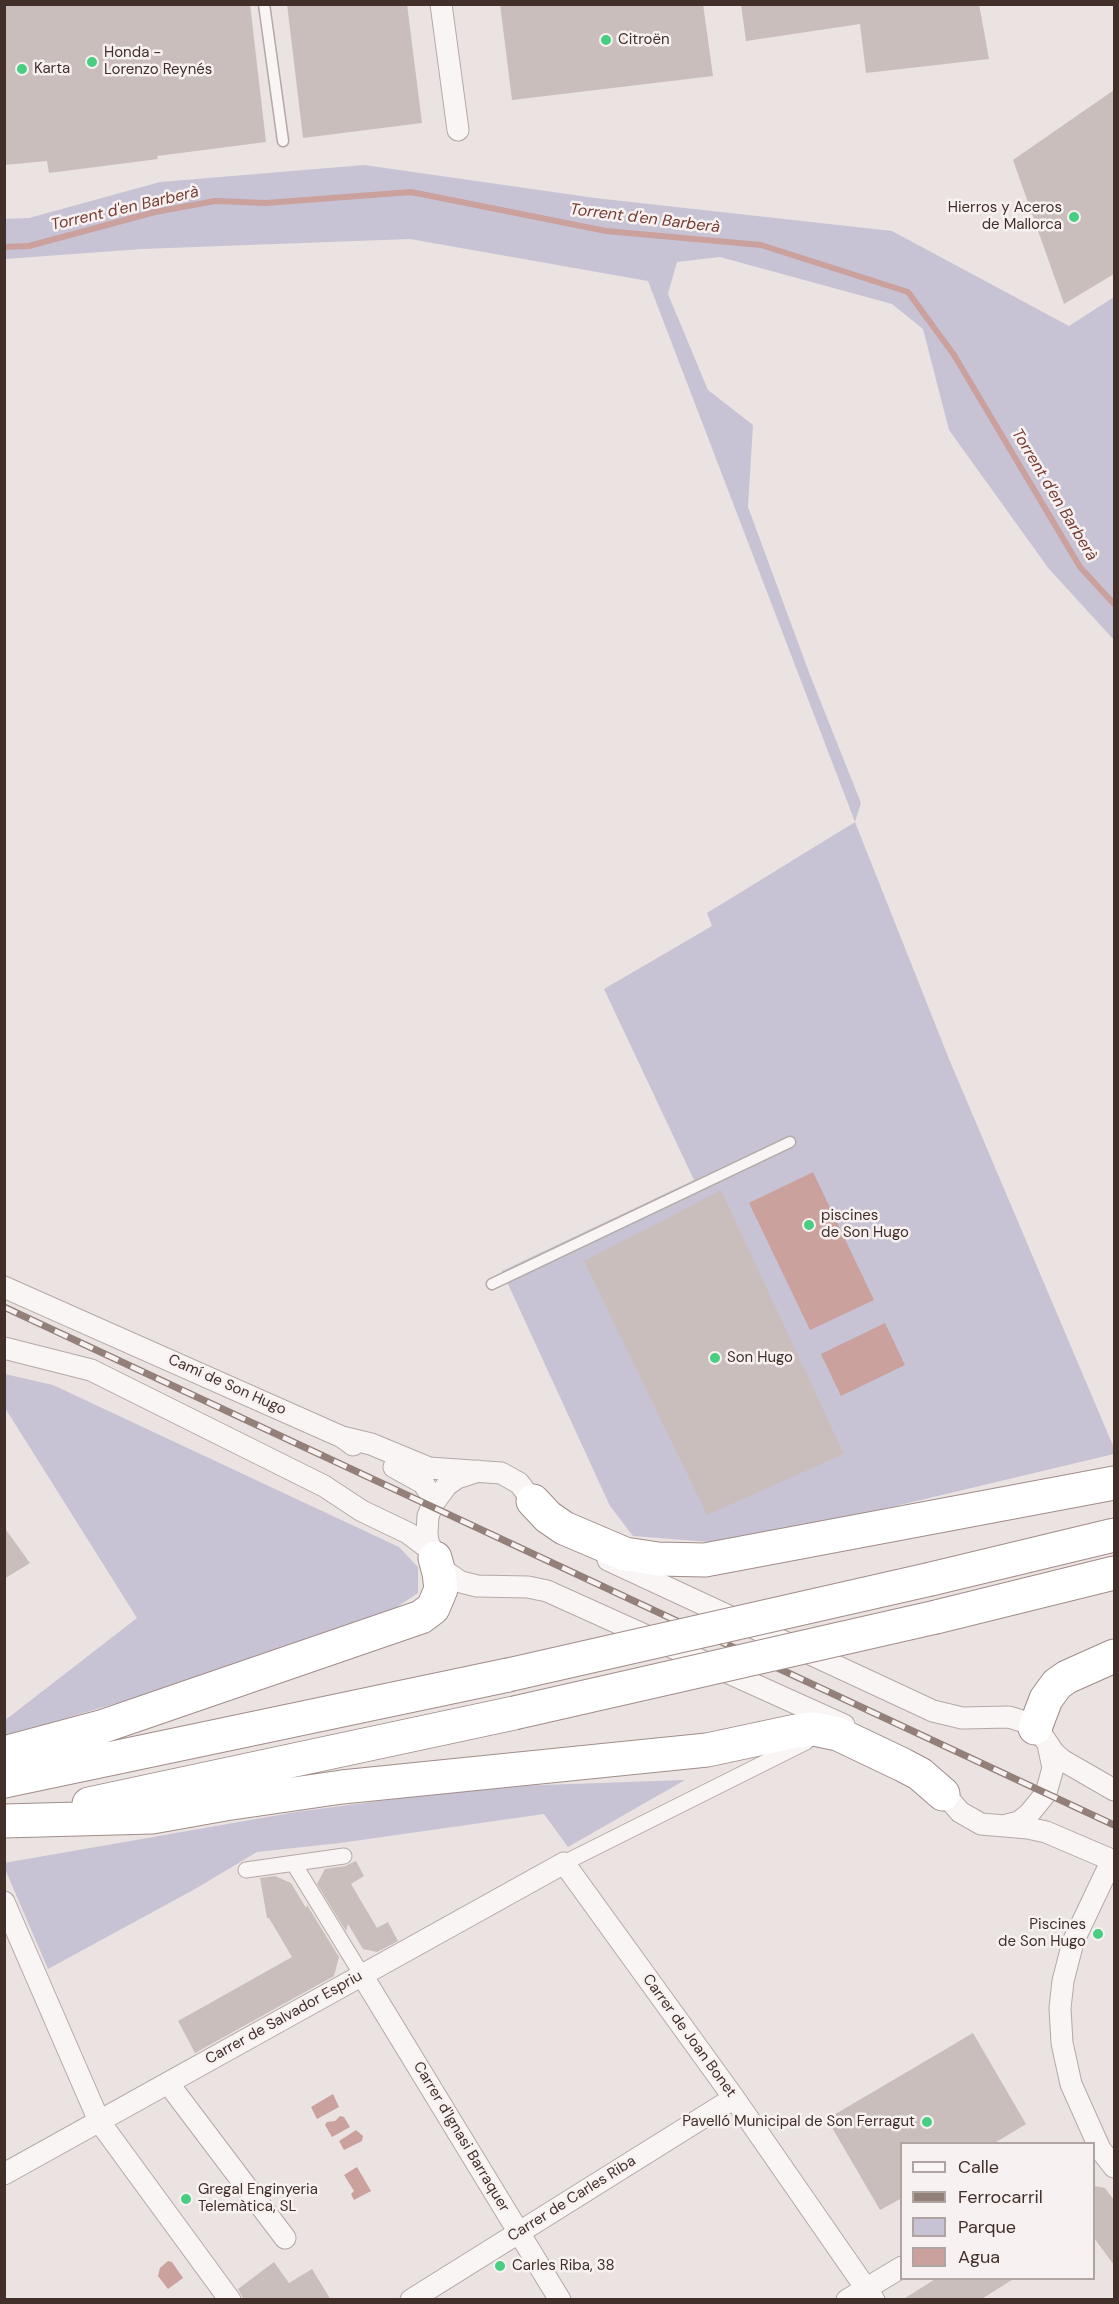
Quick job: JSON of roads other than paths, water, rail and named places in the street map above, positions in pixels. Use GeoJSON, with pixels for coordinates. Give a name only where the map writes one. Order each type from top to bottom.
{"type":"FeatureCollection","features":[{"type":"Feature","properties":{"kind":"highway"},"geometry":{"type":"LineString","coordinates":[[533,1501],[548,1517],[564,1528],[625,1554],[658,1559],[705,1560],[1114,1483]]}},
{"type":"Feature","properties":{"kind":"highway"},"geometry":{"type":"LineString","coordinates":[[4,1781],[508,1675],[1114,1535]]}},
{"type":"Feature","properties":{"kind":"highway"},"geometry":{"type":"LineString","coordinates":[[4,1753],[101,1727],[421,1617],[433,1608],[441,1589],[440,1572],[433,1554]]}},
{"type":"Feature","properties":{"kind":"highway"},"geometry":{"type":"LineString","coordinates":[[4,1821],[514,1713],[936,1617],[1114,1573]]}},
{"type":"Feature","properties":{"kind":"highway"},"geometry":{"type":"LineString","coordinates":[[1041,1736],[1046,1699],[1057,1684],[1067,1677],[1114,1656]]}},
{"type":"Feature","properties":{"kind":"highway"},"geometry":{"type":"LineString","coordinates":[[4,1821],[152,1817],[331,1788],[706,1750],[814,1729],[838,1734],[903,1765],[920,1774],[944,1794]]}},
{"type":"Feature","properties":{"kind":"street"},"geometry":{"type":"LineString","coordinates":[[441,4],[458,130]]}},
{"type":"Feature","properties":{"kind":"street","name":"Camí de Son Hugo"},"geometry":{"type":"LineString","coordinates":[[4,1287],[342,1437],[366,1454],[417,1478],[431,1495],[431,1507]]}},
{"type":"Feature","properties":{"kind":"street"},"geometry":{"type":"LineString","coordinates":[[4,1348],[91,1370],[324,1486],[399,1516],[420,1516],[431,1507],[447,1485],[457,1478],[478,1471]]}},
{"type":"Feature","properties":{"kind":"street"},"geometry":{"type":"LineString","coordinates":[[342,1437],[370,1444],[429,1468],[489,1471],[512,1478],[519,1483],[552,1528],[573,1543],[922,1706],[962,1718],[1009,1717],[1028,1723],[1062,1760],[1114,1790]]}},
{"type":"Feature","properties":{"kind":"street"},"geometry":{"type":"LineString","coordinates":[[324,1486],[362,1511],[408,1533],[433,1554],[449,1575],[461,1582],[477,1586],[528,1587],[547,1591],[830,1718],[904,1754],[918,1764],[960,1812],[970,1819],[981,1824],[1046,1832],[1113,1861]]}},
{"type":"Feature","properties":{"kind":"street"},"geometry":{"type":"LineString","coordinates":[[431,1507],[427,1533],[433,1554]]}},
{"type":"Feature","properties":{"kind":"street"},"geometry":{"type":"LineString","coordinates":[[1041,1736],[1053,1768],[1046,1793],[1046,1808],[1059,1826],[1113,1861]]}},
{"type":"Feature","properties":{"kind":"street"},"geometry":{"type":"LineString","coordinates":[[564,1863],[806,1742]]}},
{"type":"Feature","properties":{"kind":"street"},"geometry":{"type":"LineString","coordinates":[[995,1826],[1019,1822],[1037,1806],[1046,1793],[1062,1784],[1073,1784],[1114,1799]]}},
{"type":"Feature","properties":{"kind":"street"},"geometry":{"type":"LineString","coordinates":[[246,1870],[344,1856]]}},
{"type":"Feature","properties":{"kind":"street"},"geometry":{"type":"LineString","coordinates":[[1113,1861],[1073,1942],[1063,1982],[1060,2008],[1062,2043],[1071,2084],[1114,2167]]}},
{"type":"Feature","properties":{"kind":"street","name":"Carrer de Salvador Espriu"},"geometry":{"type":"LineString","coordinates":[[4,2174],[564,1863]]}},
{"type":"Feature","properties":{"kind":"street","name":"Carrer de Joan Bonet"},"geometry":{"type":"LineString","coordinates":[[564,1863],[734,2098],[870,2294]]}},
{"type":"Feature","properties":{"kind":"street"},"geometry":{"type":"LineString","coordinates":[[294,1864],[362,1975]]}},
{"type":"Feature","properties":{"kind":"street"},"geometry":{"type":"LineString","coordinates":[[4,1902],[99,2121],[231,2300]]}},
{"type":"Feature","properties":{"kind":"street","name":"Carrer d'Ignasi Barraquer"},"geometry":{"type":"LineString","coordinates":[[362,1975],[560,2300]]}},
{"type":"Feature","properties":{"kind":"street"},"geometry":{"type":"LineString","coordinates":[[168,2083],[285,2238]]}},
{"type":"Feature","properties":{"kind":"street","name":"Carrer de Carles Riba"},"geometry":{"type":"LineString","coordinates":[[411,2300],[734,2098]]}},
{"type":"Feature","properties":{"kind":"street"},"geometry":{"type":"LineString","coordinates":[[847,2300],[870,2294],[900,2269]]}},
{"type":"Feature","properties":{"kind":"lane"},"geometry":{"type":"LineString","coordinates":[[264,4],[283,141]]}},
{"type":"Feature","properties":{"kind":"lane"},"geometry":{"type":"LineString","coordinates":[[492,1284],[790,1142]]}},
{"type":"Feature","properties":{"kind":"water"},"geometry":{"type":"Polygon","coordinates":[[[813,1172],[874,1300],[810,1330],[749,1203],[813,1172]]]}},
{"type":"Feature","properties":{"kind":"water"},"geometry":{"type":"Polygon","coordinates":[[[885,1323],[905,1365],[841,1396],[821,1354],[885,1323]]]}},
{"type":"Feature","properties":{"kind":"water"},"geometry":{"type":"Polygon","coordinates":[[[333,2094],[339,2107],[317,2119],[311,2107],[333,2094]]]}},
{"type":"Feature","properties":{"kind":"water"},"geometry":{"type":"Polygon","coordinates":[[[340,2116],[344,2117],[350,2127],[332,2137],[325,2125],[340,2116]]]}},
{"type":"Feature","properties":{"kind":"water"},"geometry":{"type":"Polygon","coordinates":[[[356,2130],[363,2136],[362,2141],[344,2150],[339,2141],[356,2130]]]}},
{"type":"Feature","properties":{"kind":"water"},"geometry":{"type":"Polygon","coordinates":[[[357,2167],[371,2191],[354,2200],[351,2194],[354,2191],[344,2175],[357,2167]]]}},
{"type":"Feature","properties":{"kind":"water"},"geometry":{"type":"Polygon","coordinates":[[[168,2261],[172,2262],[183,2278],[168,2289],[158,2276],[160,2268],[168,2261]]]}},
{"type":"Feature","properties":{"kind":"waterway","name":"Torrent d'en Barberà"},"geometry":{"type":"LineString","coordinates":[[4,247],[29,246],[155,212],[215,201],[266,203],[411,192],[606,231],[761,245],[908,292],[954,355],[1080,567],[1114,604]]}},
{"type":"Feature","properties":{"kind":"railway"},"geometry":{"type":"LineString","coordinates":[[4,1307],[1114,1825]]}},
{"type":"Feature","properties":{"kind":"place","name":"Citroën"},"geometry":{"type":"Point","coordinates":[606,40]}},
{"type":"Feature","properties":{"kind":"place","name":"Honda - Lorenzo Reynés"},"geometry":{"type":"Point","coordinates":[92,62]}},
{"type":"Feature","properties":{"kind":"place","name":"Karta"},"geometry":{"type":"Point","coordinates":[22,69]}},
{"type":"Feature","properties":{"kind":"place","name":"Hierros y Aceros de Mallorca"},"geometry":{"type":"Point","coordinates":[1074,217]}},
{"type":"Feature","properties":{"kind":"place","name":"piscines de Son Hugo"},"geometry":{"type":"Point","coordinates":[809,1225]}},
{"type":"Feature","properties":{"kind":"place","name":"Son Hugo"},"geometry":{"type":"Point","coordinates":[715,1358]}},
{"type":"Feature","properties":{"kind":"place","name":"Piscines de Son Hugo"},"geometry":{"type":"Point","coordinates":[1098,1934]}},
{"type":"Feature","properties":{"kind":"place","name":"Pavelló Municipal de Son Ferragut"},"geometry":{"type":"Point","coordinates":[927,2122]}},
{"type":"Feature","properties":{"kind":"place","name":"Gregal Enginyeria Telemàtica, SL"},"geometry":{"type":"Point","coordinates":[186,2199]}},
{"type":"Feature","properties":{"kind":"place","name":"Carles Riba, 38"},"geometry":{"type":"Point","coordinates":[500,2266]}}]}
